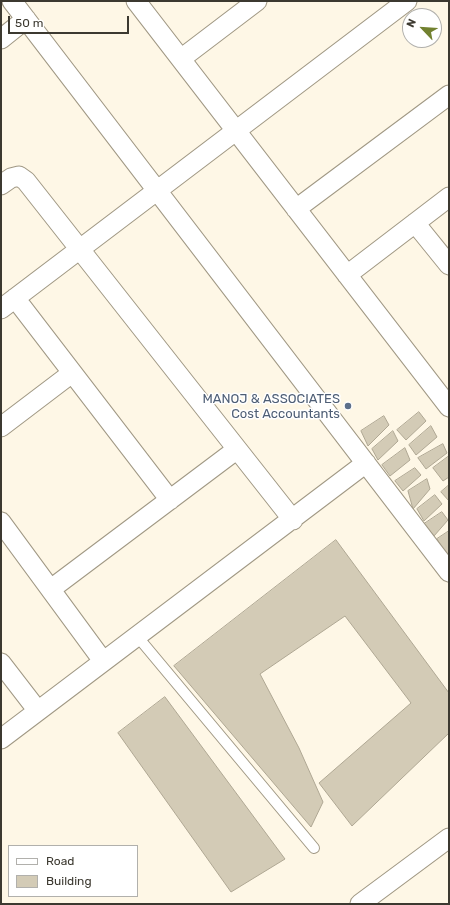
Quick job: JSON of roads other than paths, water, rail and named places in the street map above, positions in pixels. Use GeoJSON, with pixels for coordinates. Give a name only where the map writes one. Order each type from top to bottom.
{"type":"FeatureCollection","features":[{"type":"Feature","properties":{"kind":"street"},"geometry":{"type":"LineString","coordinates":[[12,1],[449,572]]}},
{"type":"Feature","properties":{"kind":"street"},"geometry":{"type":"LineString","coordinates":[[136,1],[182,58],[236,131],[449,407]]}},
{"type":"Feature","properties":{"kind":"street"},"geometry":{"type":"LineString","coordinates":[[182,58],[258,1]]}},
{"type":"Feature","properties":{"kind":"street"},"geometry":{"type":"LineString","coordinates":[[170,500],[72,373],[8,304],[407,1]]}},
{"type":"Feature","properties":{"kind":"street"},"geometry":{"type":"LineString","coordinates":[[1,39],[26,20]]}},
{"type":"Feature","properties":{"kind":"street"},"geometry":{"type":"LineString","coordinates":[[296,209],[449,95]]}},
{"type":"Feature","properties":{"kind":"street"},"geometry":{"type":"LineString","coordinates":[[1,185],[10,178],[19,176],[26,181],[81,249],[292,520]]}},
{"type":"Feature","properties":{"kind":"street"},"geometry":{"type":"LineString","coordinates":[[347,275],[449,197]]}},
{"type":"Feature","properties":{"kind":"street"},"geometry":{"type":"LineString","coordinates":[[415,223],[449,265]]}},
{"type":"Feature","properties":{"kind":"street"},"geometry":{"type":"LineString","coordinates":[[1,427],[72,373]]}},
{"type":"Feature","properties":{"kind":"street"},"geometry":{"type":"LineString","coordinates":[[51,589],[236,450]]}},
{"type":"Feature","properties":{"kind":"street"},"geometry":{"type":"LineString","coordinates":[[1,739],[366,463]]}},
{"type":"Feature","properties":{"kind":"street"},"geometry":{"type":"LineString","coordinates":[[1,522],[103,661]]}},
{"type":"Feature","properties":{"kind":"street"},"geometry":{"type":"LineString","coordinates":[[1,664],[38,711]]}},
{"type":"Feature","properties":{"kind":"street"},"geometry":{"type":"LineString","coordinates":[[360,904],[449,838]]}},
{"type":"Feature","properties":{"kind":"lane"},"geometry":{"type":"LineString","coordinates":[[137,636],[314,848]]}},
{"type":"Feature","properties":{"kind":"place","name":"MANOJ & ASSOCIATES Cost Accountants"},"geometry":{"type":"Point","coordinates":[348,406]}}]}
